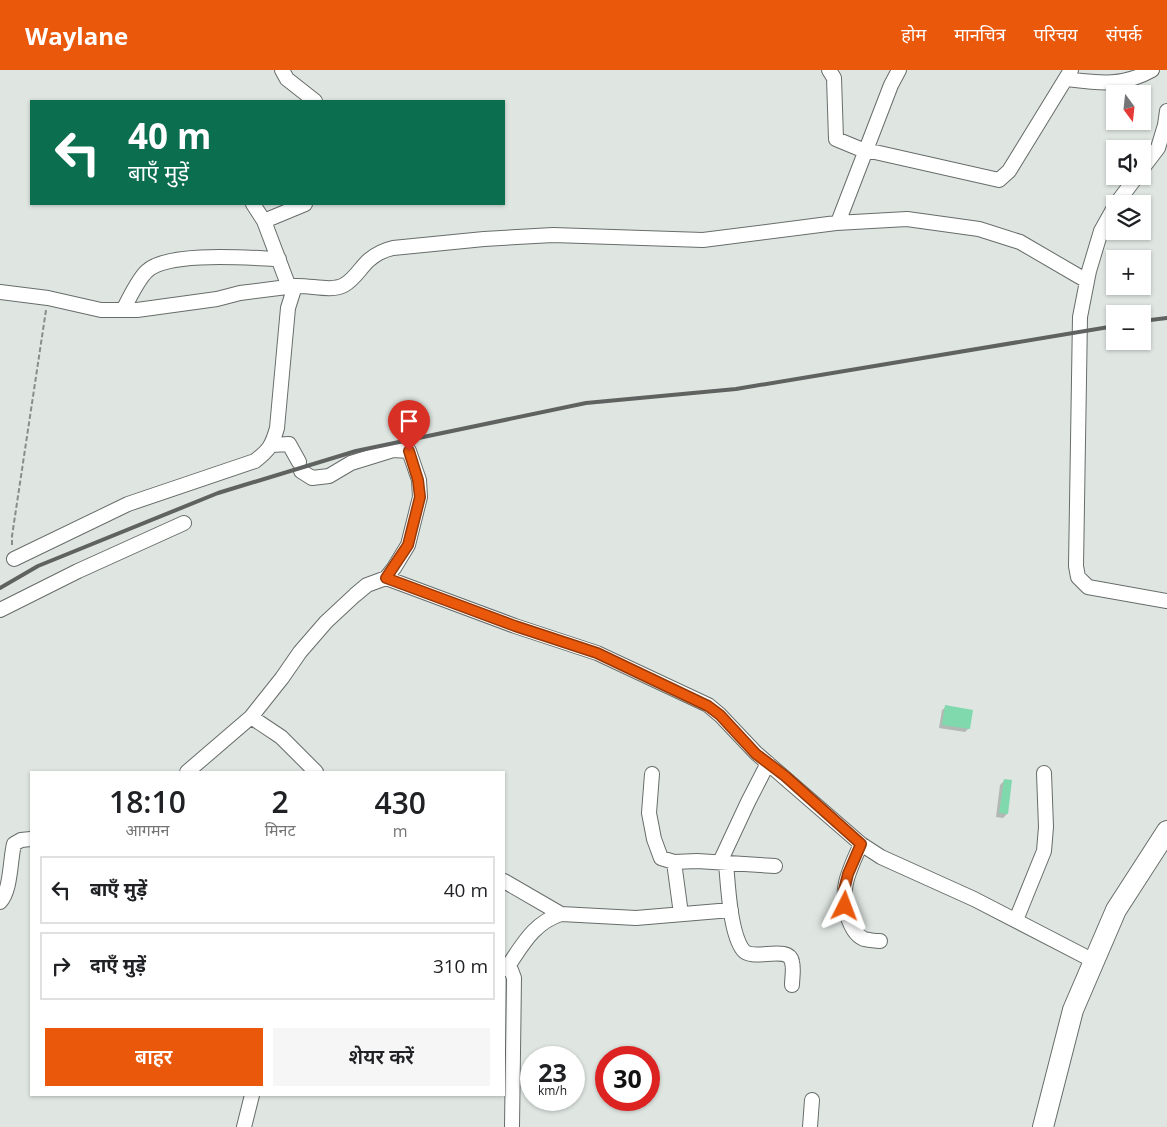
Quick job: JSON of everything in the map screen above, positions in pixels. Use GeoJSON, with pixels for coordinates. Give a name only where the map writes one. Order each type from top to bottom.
{"type":"FeatureCollection","features":[{"type":"Feature","properties":{"kind":"highway"},"geometry":{"type":"LineString","coordinates":[[1043,1127],[1073,1010],[1116,910],[1167,831]]}},
{"type":"Feature","properties":{"kind":"street"},"geometry":{"type":"LineString","coordinates":[[282,70],[287,79],[314,100]]}},
{"type":"Feature","properties":{"kind":"street"},"geometry":{"type":"LineString","coordinates":[[829,70],[834,78],[836,139],[866,150],[999,180],[1009,171],[1068,74],[1102,83],[1127,81],[1152,70]]}},
{"type":"Feature","properties":{"kind":"street"},"geometry":{"type":"LineString","coordinates":[[836,224],[891,85],[899,70]]}},
{"type":"Feature","properties":{"kind":"street"},"geometry":{"type":"LineString","coordinates":[[1151,157],[1158,148],[1167,112]]}},
{"type":"Feature","properties":{"kind":"street"},"geometry":{"type":"LineString","coordinates":[[14,559],[128,504],[255,461],[268,452],[277,428],[288,308],[292,287],[264,221],[254,205]]}},
{"type":"Feature","properties":{"kind":"street"},"geometry":{"type":"LineString","coordinates":[[264,221],[303,205]]}},
{"type":"Feature","properties":{"kind":"street"},"geometry":{"type":"LineString","coordinates":[[0,292],[48,298],[101,310],[137,310],[218,299],[240,293],[306,285],[329,289],[345,285],[369,260],[385,250],[393,248],[484,239],[553,235],[703,240],[836,224],[907,219],[979,229],[1020,242],[1087,281]]}},
{"type":"Feature","properties":{"kind":"street"},"geometry":{"type":"LineString","coordinates":[[1106,224],[1087,281],[1080,317],[1076,566],[1078,577],[1088,587],[1167,601]]}},
{"type":"Feature","properties":{"kind":"street"},"geometry":{"type":"LineString","coordinates":[[123,310],[146,272],[159,263],[183,259],[225,257],[279,259]]}},
{"type":"Feature","properties":{"kind":"street"},"geometry":{"type":"LineString","coordinates":[[188,771],[251,717],[300,652],[326,622],[367,586],[386,578],[408,545],[420,497],[417,473],[409,451],[393,450],[351,463],[329,476],[312,478],[300,466],[288,444],[272,445]]}},
{"type":"Feature","properties":{"kind":"street"},"geometry":{"type":"LineString","coordinates":[[0,610],[78,571],[184,524]]}},
{"type":"Feature","properties":{"kind":"street"},"geometry":{"type":"LineString","coordinates":[[386,578],[515,626],[597,653],[708,706],[720,715],[756,754],[861,844],[881,857],[974,899],[1094,961]]}},
{"type":"Feature","properties":{"kind":"street"},"geometry":{"type":"LineString","coordinates":[[251,717],[281,737],[315,771]]}},
{"type":"Feature","properties":{"kind":"street"},"geometry":{"type":"LineString","coordinates":[[768,763],[748,802],[723,862],[735,931],[742,949],[750,954],[781,953],[791,958],[792,985]]}},
{"type":"Feature","properties":{"kind":"street"},"geometry":{"type":"LineString","coordinates":[[1016,920],[1044,851],[1046,827],[1044,773]]}},
{"type":"Feature","properties":{"kind":"street"},"geometry":{"type":"LineString","coordinates":[[652,774],[649,812],[654,839],[661,858],[674,862],[723,862],[775,866]]}},
{"type":"Feature","properties":{"kind":"street"},"geometry":{"type":"LineString","coordinates":[[0,902],[4,898],[8,886],[10,860],[14,844],[21,840],[30,839]]}},
{"type":"Feature","properties":{"kind":"street"},"geometry":{"type":"LineString","coordinates":[[861,844],[846,882],[844,890],[845,906],[851,925],[857,934],[864,939],[880,941]]}},
{"type":"Feature","properties":{"kind":"street"},"geometry":{"type":"LineString","coordinates":[[674,862],[681,914]]}},
{"type":"Feature","properties":{"kind":"street"},"geometry":{"type":"LineString","coordinates":[[505,882],[561,914]]}},
{"type":"Feature","properties":{"kind":"street"},"geometry":{"type":"LineString","coordinates":[[512,1127],[514,974],[511,970],[505,969],[534,930],[550,918],[561,914],[636,918],[731,910]]}},
{"type":"Feature","properties":{"kind":"street"},"geometry":{"type":"LineString","coordinates":[[244,1127],[252,1096]]}},
{"type":"Feature","properties":{"kind":"street"},"geometry":{"type":"LineString","coordinates":[[810,1127],[812,1100]]}},
{"type":"Feature","properties":{"kind":"path"},"geometry":{"type":"LineString","coordinates":[[14,559],[12,536],[48,298]]}},
{"type":"Feature","properties":{"kind":"building"},"geometry":{"type":"Polygon","coordinates":[[[945,705],[973,710],[970,729],[942,725],[945,705]]]}},
{"type":"Feature","properties":{"kind":"building"},"geometry":{"type":"Polygon","coordinates":[[[1004,779],[1012,780],[1008,814],[999,813],[1004,779]]]}},
{"type":"Feature","properties":{"kind":"railway"},"geometry":{"type":"LineString","coordinates":[[1151,320],[1167,318]]}},
{"type":"Feature","properties":{"kind":"railway"},"geometry":{"type":"LineString","coordinates":[[0,588],[38,566],[218,493],[356,451],[586,403],[736,389],[1106,327]]}},
{"type":"Feature","properties":{"kind":"route"},"geometry":{"type":"LineString","coordinates":[[409,451],[415,465],[420,497],[408,545],[386,578],[515,626],[597,653],[708,706],[720,715],[756,754],[785,776],[861,844],[848,874],[844,890],[845,906]]}}]}
